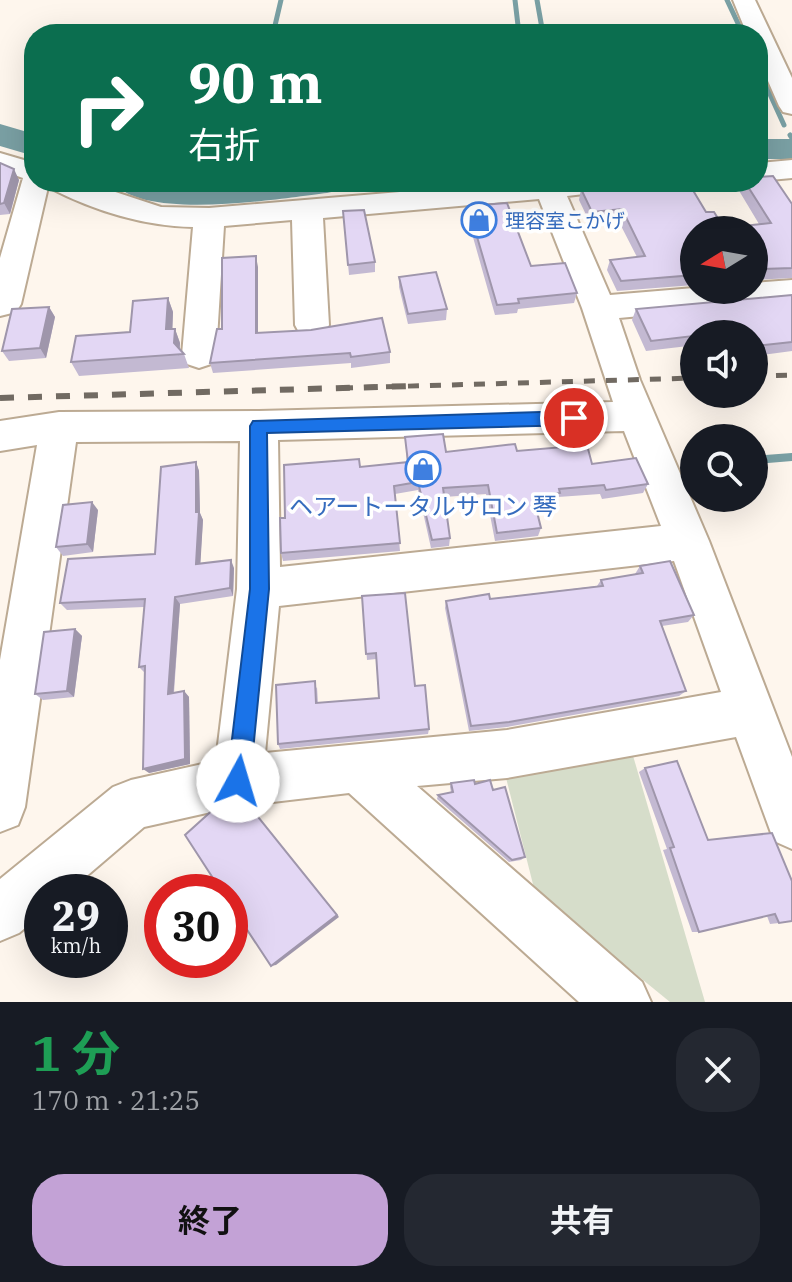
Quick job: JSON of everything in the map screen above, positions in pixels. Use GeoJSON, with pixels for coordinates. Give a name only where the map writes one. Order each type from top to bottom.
{"type":"FeatureCollection","features":[{"type":"Feature","properties":{"kind":"street"},"geometry":{"type":"LineString","coordinates":[[744,0],[755,24]]}},
{"type":"Feature","properties":{"kind":"street"},"geometry":{"type":"LineString","coordinates":[[768,53],[792,106]]}},
{"type":"Feature","properties":{"kind":"street"},"geometry":{"type":"LineString","coordinates":[[0,161],[24,169]]}},
{"type":"Feature","properties":{"kind":"street"},"geometry":{"type":"LineString","coordinates":[[768,171],[792,169]]}},
{"type":"Feature","properties":{"kind":"street"},"geometry":{"type":"LineString","coordinates":[[0,304],[4,304],[13,220],[29,192]]}},
{"type":"Feature","properties":{"kind":"street"},"geometry":{"type":"LineString","coordinates":[[84,192],[161,217],[209,218],[501,192]]}},
{"type":"Feature","properties":{"kind":"street"},"geometry":{"type":"LineString","coordinates":[[551,192],[599,308],[792,823]]}},
{"type":"Feature","properties":{"kind":"street"},"geometry":{"type":"LineString","coordinates":[[307,208],[312,325]]}},
{"type":"Feature","properties":{"kind":"street"},"geometry":{"type":"LineString","coordinates":[[199,355],[209,218]]}},
{"type":"Feature","properties":{"kind":"street"},"geometry":{"type":"LineString","coordinates":[[599,308],[792,291]]}},
{"type":"Feature","properties":{"kind":"street"},"geometry":{"type":"LineString","coordinates":[[0,436],[59,427],[259,426],[637,416]]}},
{"type":"Feature","properties":{"kind":"street"},"geometry":{"type":"LineString","coordinates":[[238,781],[259,589],[259,426]]}},
{"type":"Feature","properties":{"kind":"street"},"geometry":{"type":"LineString","coordinates":[[0,807],[59,427]]}},
{"type":"Feature","properties":{"kind":"street"},"geometry":{"type":"LineString","coordinates":[[259,589],[688,541]]}},
{"type":"Feature","properties":{"kind":"street"},"geometry":{"type":"LineString","coordinates":[[0,914],[131,805],[238,781],[507,754],[750,711]]}},
{"type":"Feature","properties":{"kind":"street"},"geometry":{"type":"LineString","coordinates":[[357,767],[622,1002]]}},
{"type":"Feature","properties":{"kind":"green space"},"geometry":{"type":"Polygon","coordinates":[[[629,742],[705,1002],[670,1002],[535,892],[502,762],[629,742]]]}},
{"type":"Feature","properties":{"kind":"building"},"geometry":{"type":"Polygon","coordinates":[[[0,163],[14,169],[4,203],[0,204],[0,163]]]}},
{"type":"Feature","properties":{"kind":"building"},"geometry":{"type":"Polygon","coordinates":[[[768,176],[773,176],[792,204],[792,268],[768,269],[768,223],[771,223],[751,192],[768,192],[768,176]]]}},
{"type":"Feature","properties":{"kind":"building"},"geometry":{"type":"Polygon","coordinates":[[[582,192],[694,192],[706,212],[714,212],[716,216],[680,216],[680,276],[621,281],[610,260],[645,256],[622,209],[592,212],[582,192]]]}},
{"type":"Feature","properties":{"kind":"building"},"geometry":{"type":"Polygon","coordinates":[[[507,203],[531,266],[565,263],[577,293],[518,299],[519,303],[497,305],[468,206],[507,203]]]}},
{"type":"Feature","properties":{"kind":"building"},"geometry":{"type":"Polygon","coordinates":[[[364,210],[375,262],[348,265],[343,211],[364,210]]]}},
{"type":"Feature","properties":{"kind":"building"},"geometry":{"type":"Polygon","coordinates":[[[256,256],[256,333],[311,330],[382,318],[390,352],[351,357],[350,353],[210,363],[217,329],[222,329],[222,258],[256,256]]]}},
{"type":"Feature","properties":{"kind":"building"},"geometry":{"type":"Polygon","coordinates":[[[436,272],[447,309],[408,314],[399,277],[436,272]]]}},
{"type":"Feature","properties":{"kind":"building"},"geometry":{"type":"Polygon","coordinates":[[[792,295],[792,342],[768,345],[768,320],[680,320],[680,338],[651,341],[636,309],[692,304],[768,304],[768,297],[792,295]]]}},
{"type":"Feature","properties":{"kind":"building"},"geometry":{"type":"Polygon","coordinates":[[[168,298],[166,329],[175,329],[174,343],[184,354],[71,362],[76,336],[130,332],[133,301],[168,298]]]}},
{"type":"Feature","properties":{"kind":"building"},"geometry":{"type":"Polygon","coordinates":[[[49,307],[40,348],[2,351],[12,309],[49,307]]]}},
{"type":"Feature","properties":{"kind":"building"},"geometry":{"type":"Polygon","coordinates":[[[443,434],[446,452],[515,444],[517,451],[587,445],[592,464],[636,458],[648,484],[606,490],[604,485],[559,489],[560,493],[533,496],[541,528],[497,533],[488,485],[443,488],[450,538],[432,540],[418,482],[394,486],[400,543],[281,553],[280,518],[285,518],[284,465],[359,459],[360,467],[408,462],[405,437],[443,434]]]}},
{"type":"Feature","properties":{"kind":"building"},"geometry":{"type":"Polygon","coordinates":[[[196,462],[196,512],[199,512],[196,564],[231,560],[230,588],[175,597],[168,694],[184,691],[185,759],[143,769],[145,666],[139,667],[145,599],[60,603],[68,559],[155,554],[161,467],[196,462]]]}},
{"type":"Feature","properties":{"kind":"building"},"geometry":{"type":"Polygon","coordinates":[[[92,502],[87,544],[56,547],[63,505],[92,502]]]}},
{"type":"Feature","properties":{"kind":"building"},"geometry":{"type":"Polygon","coordinates":[[[670,561],[694,615],[660,621],[686,691],[471,726],[446,601],[489,594],[490,599],[603,586],[601,580],[643,573],[640,566],[670,561]]]}},
{"type":"Feature","properties":{"kind":"building"},"geometry":{"type":"Polygon","coordinates":[[[405,593],[415,686],[425,685],[429,729],[278,744],[276,685],[315,681],[316,703],[379,698],[376,653],[366,654],[362,596],[405,593]]]}},
{"type":"Feature","properties":{"kind":"building"},"geometry":{"type":"Polygon","coordinates":[[[75,629],[67,691],[35,694],[44,632],[75,629]]]}},
{"type":"Feature","properties":{"kind":"building"},"geometry":{"type":"Polygon","coordinates":[[[677,761],[708,840],[772,833],[792,881],[792,921],[779,923],[775,914],[699,932],[670,848],[674,847],[645,768],[677,761]]]}},
{"type":"Feature","properties":{"kind":"building"},"geometry":{"type":"Polygon","coordinates":[[[474,780],[475,784],[490,780],[493,790],[505,787],[525,857],[512,860],[438,795],[453,792],[451,783],[474,780]]]}},
{"type":"Feature","properties":{"kind":"building"},"geometry":{"type":"Polygon","coordinates":[[[246,802],[337,915],[271,966],[248,931],[248,874],[210,874],[185,835],[216,807],[246,802]]]}},
{"type":"Feature","properties":{"kind":"waterway"},"geometry":{"type":"LineString","coordinates":[[275,24],[281,0]]}},
{"type":"Feature","properties":{"kind":"waterway"},"geometry":{"type":"LineString","coordinates":[[515,0],[518,24]]}},
{"type":"Feature","properties":{"kind":"waterway"},"geometry":{"type":"LineString","coordinates":[[537,0],[541,24]]}},
{"type":"Feature","properties":{"kind":"waterway"},"geometry":{"type":"LineString","coordinates":[[727,0],[738,24]]}},
{"type":"Feature","properties":{"kind":"waterway"},"geometry":{"type":"LineString","coordinates":[[768,90],[784,125]]}},
{"type":"Feature","properties":{"kind":"waterway"},"geometry":{"type":"LineString","coordinates":[[0,134],[24,142]]}},
{"type":"Feature","properties":{"kind":"waterway"},"geometry":{"type":"LineString","coordinates":[[768,149],[792,149]]}},
{"type":"Feature","properties":{"kind":"waterway"},"geometry":{"type":"LineString","coordinates":[[174,192],[241,192]]}},
{"type":"Feature","properties":{"kind":"waterway"},"geometry":{"type":"LineString","coordinates":[[768,459],[792,457]]}},
{"type":"Feature","properties":{"kind":"railway"},"geometry":{"type":"LineString","coordinates":[[768,376],[792,375]]}},
{"type":"Feature","properties":{"kind":"railway"},"geometry":{"type":"LineString","coordinates":[[361,387],[680,378]]}},
{"type":"Feature","properties":{"kind":"railway"},"geometry":{"type":"LineString","coordinates":[[361,387],[411,386]]}},
{"type":"Feature","properties":{"kind":"railway"},"geometry":{"type":"LineString","coordinates":[[0,398],[361,387]]}},
{"type":"Feature","properties":{"kind":"railway"},"geometry":{"type":"LineString","coordinates":[[342,388],[361,387]]}},
{"type":"Feature","properties":{"kind":"place","name":"理容室こかげ"},"geometry":{"type":"Point","coordinates":[479,220]}},
{"type":"Feature","properties":{"kind":"place","name":"ヘアートータルサロン 琴"},"geometry":{"type":"Point","coordinates":[423,469]}},
{"type":"Feature","properties":{"kind":"route"},"geometry":{"type":"LineString","coordinates":[[238,781],[259,589],[259,426],[574,418]]}}]}
